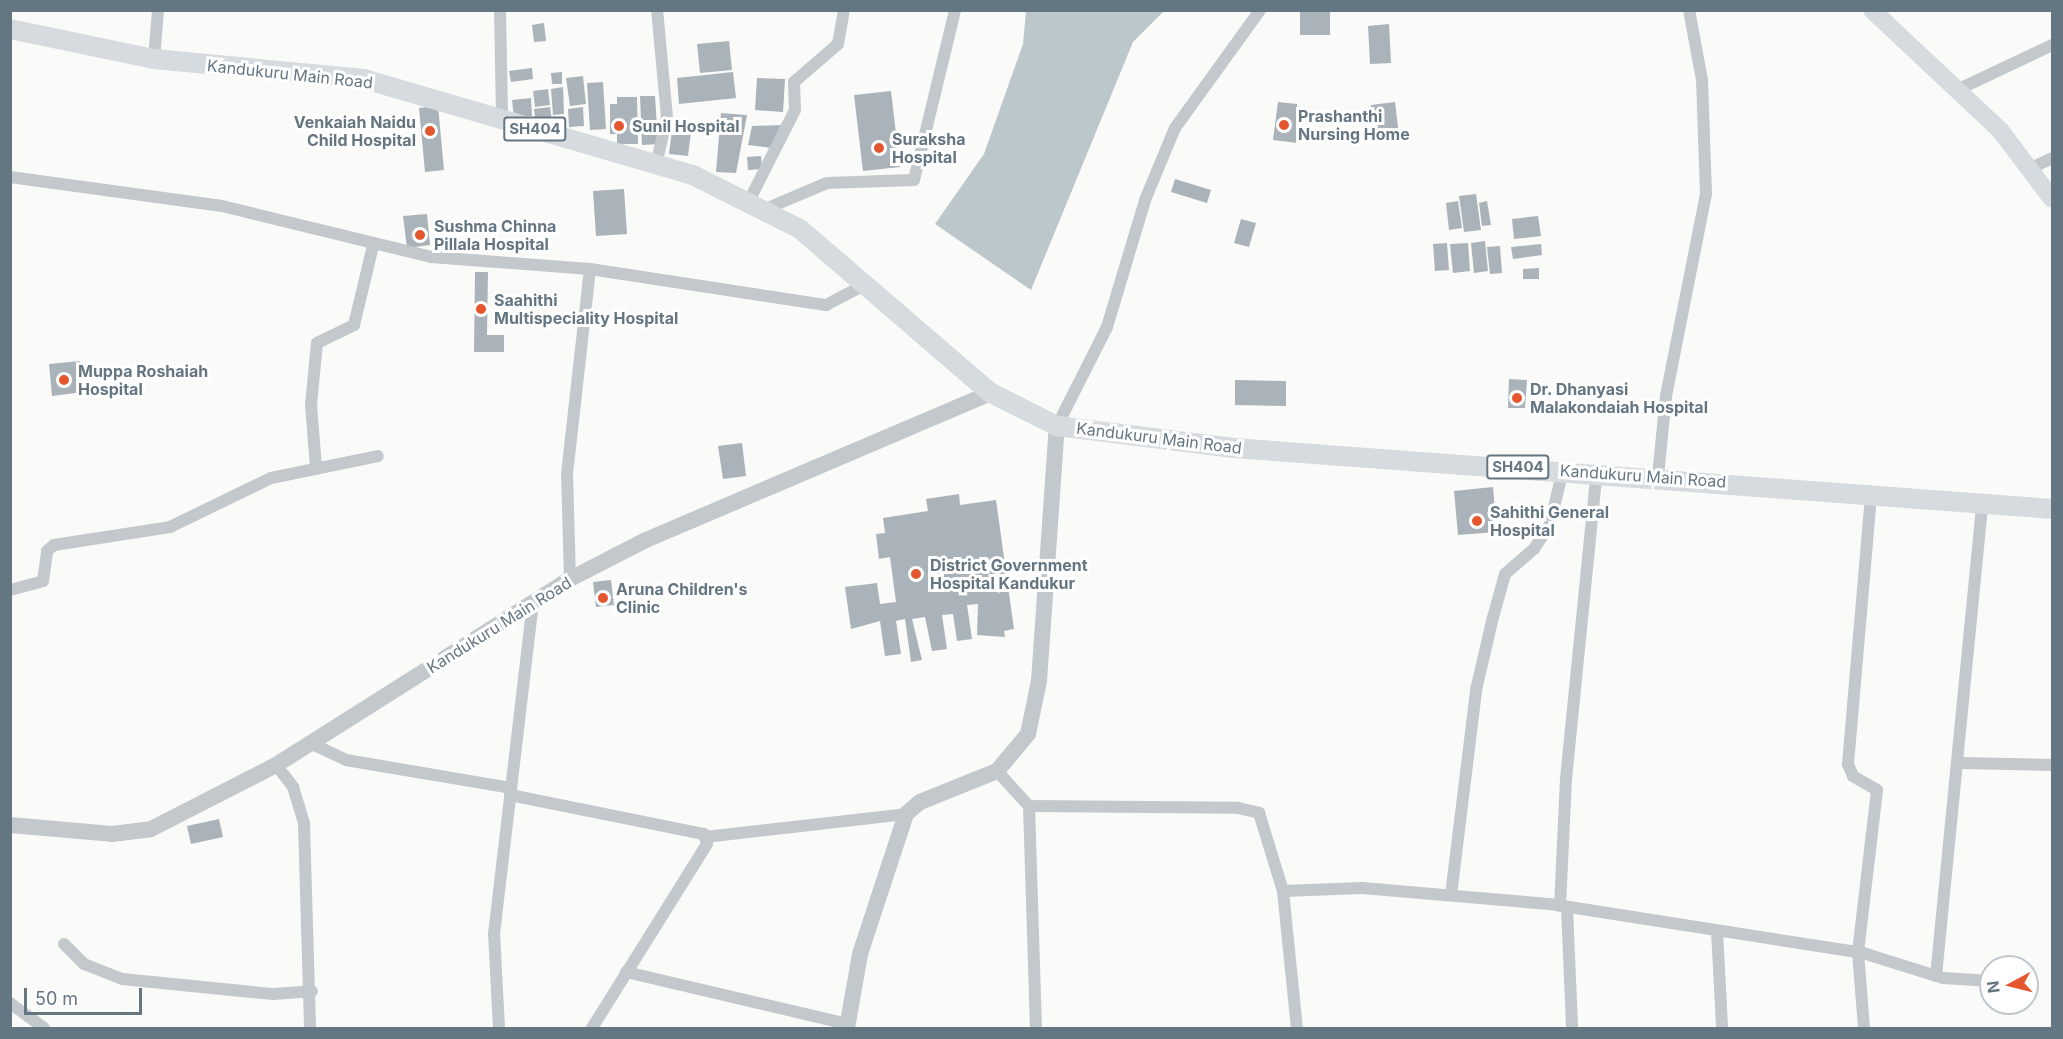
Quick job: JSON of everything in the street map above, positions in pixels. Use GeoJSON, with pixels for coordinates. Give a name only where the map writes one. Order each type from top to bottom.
{"type":"FeatureCollection","features":[{"type":"Feature","properties":{"kind":"main road"},"geometry":{"type":"LineString","coordinates":[[1872,10],[2000,130],[2031,168],[2052,199]]}},
{"type":"Feature","properties":{"kind":"main road","name":"Kandukuru Main Road"},"geometry":{"type":"LineString","coordinates":[[10,29],[154,59],[364,79],[656,165],[755,207],[800,229],[991,393],[1057,426],[1234,448],[1597,471],[1871,497],[2052,509]]}},
{"type":"Feature","properties":{"kind":"street"},"geometry":{"type":"LineString","coordinates":[[154,59],[158,10]]}},
{"type":"Feature","properties":{"kind":"street"},"geometry":{"type":"LineString","coordinates":[[500,10],[502,119]]}},
{"type":"Feature","properties":{"kind":"street"},"geometry":{"type":"LineString","coordinates":[[656,165],[667,117],[657,10]]}},
{"type":"Feature","properties":{"kind":"street"},"geometry":{"type":"LineString","coordinates":[[755,207],[795,110],[794,82],[838,44],[844,10]]}},
{"type":"Feature","properties":{"kind":"street"},"geometry":{"type":"LineString","coordinates":[[755,207],[827,183],[914,180],[955,10]]}},
{"type":"Feature","properties":{"kind":"street"},"geometry":{"type":"LineString","coordinates":[[626,972],[848,1026],[860,954],[906,814],[920,802],[997,771],[1028,734],[1039,681],[1057,426],[1107,327],[1145,200],[1174,128],[1260,10]]}},
{"type":"Feature","properties":{"kind":"street"},"geometry":{"type":"LineString","coordinates":[[1658,476],[1666,396],[1706,194],[1702,80],[1689,10]]}},
{"type":"Feature","properties":{"kind":"street"},"geometry":{"type":"LineString","coordinates":[[1957,90],[2052,45]]}},
{"type":"Feature","properties":{"kind":"street"},"geometry":{"type":"LineString","coordinates":[[2031,168],[2052,158]]}},
{"type":"Feature","properties":{"kind":"street"},"geometry":{"type":"LineString","coordinates":[[10,177],[222,206],[373,246],[431,257],[590,269],[826,305],[866,284]]}},
{"type":"Feature","properties":{"kind":"street"},"geometry":{"type":"LineString","coordinates":[[316,468],[311,405],[317,343],[354,325],[373,246]]}},
{"type":"Feature","properties":{"kind":"street"},"geometry":{"type":"LineString","coordinates":[[570,579],[567,474],[590,269]]}},
{"type":"Feature","properties":{"kind":"street","name":"Kandukuru Main Road"},"geometry":{"type":"LineString","coordinates":[[10,825],[112,834],[151,829],[276,765],[570,579],[646,540],[991,393]]}},
{"type":"Feature","properties":{"kind":"street"},"geometry":{"type":"LineString","coordinates":[[10,590],[43,581],[47,551],[54,545],[170,527],[234,491],[316,468],[378,456]]}},
{"type":"Feature","properties":{"kind":"street"},"geometry":{"type":"LineString","coordinates":[[1451,895],[1476,690],[1504,574],[1534,549],[1550,524],[1563,470]]}},
{"type":"Feature","properties":{"kind":"street"},"geometry":{"type":"LineString","coordinates":[[1572,1029],[1563,906],[1566,779],[1597,471]]}},
{"type":"Feature","properties":{"kind":"street"},"geometry":{"type":"LineString","coordinates":[[1864,1029],[1858,952],[1877,790],[1853,776],[1848,764],[1871,497]]}},
{"type":"Feature","properties":{"kind":"street"},"geometry":{"type":"LineString","coordinates":[[1936,976],[1959,764],[1982,504]]}},
{"type":"Feature","properties":{"kind":"street"},"geometry":{"type":"LineString","coordinates":[[499,1029],[494,934],[533,604]]}},
{"type":"Feature","properties":{"kind":"street"},"geometry":{"type":"LineString","coordinates":[[310,742],[346,760],[511,791],[705,837],[906,814]]}},
{"type":"Feature","properties":{"kind":"street"},"geometry":{"type":"LineString","coordinates":[[1959,764],[2052,765]]}},
{"type":"Feature","properties":{"kind":"street"},"geometry":{"type":"LineString","coordinates":[[276,765],[293,787],[304,824],[312,991],[310,1029]]}},
{"type":"Feature","properties":{"kind":"street"},"geometry":{"type":"LineString","coordinates":[[997,771],[1029,807],[1036,1029]]}},
{"type":"Feature","properties":{"kind":"street"},"geometry":{"type":"LineString","coordinates":[[1029,807],[1247,808],[1259,813],[1268,827],[1283,891],[1297,1029]]}},
{"type":"Feature","properties":{"kind":"street"},"geometry":{"type":"LineString","coordinates":[[592,1029],[707,844],[705,837]]}},
{"type":"Feature","properties":{"kind":"street"},"geometry":{"type":"LineString","coordinates":[[1283,891],[1362,888],[1563,906],[1858,952],[1936,976],[1979,980]]}},
{"type":"Feature","properties":{"kind":"street"},"geometry":{"type":"LineString","coordinates":[[1717,931],[1722,1029]]}},
{"type":"Feature","properties":{"kind":"street"},"geometry":{"type":"LineString","coordinates":[[64,944],[84,964],[122,979],[273,994],[312,991]]}},
{"type":"Feature","properties":{"kind":"street"},"geometry":{"type":"LineString","coordinates":[[10,1003],[44,1029]]}},
{"type":"Feature","properties":{"kind":"shaded area"},"geometry":{"type":"Polygon","coordinates":[[[1026,11],[1164,11],[1133,42],[1031,290],[935,224],[984,154],[1023,44],[1026,11]]]}},
{"type":"Feature","properties":{"kind":"building"},"geometry":{"type":"Polygon","coordinates":[[[1300,10],[1330,10],[1330,35],[1300,35],[1300,10]]]}},
{"type":"Feature","properties":{"kind":"building"},"geometry":{"type":"Polygon","coordinates":[[[544,23],[546,41],[534,42],[532,25],[544,23]]]}},
{"type":"Feature","properties":{"kind":"building"},"geometry":{"type":"Polygon","coordinates":[[[1389,24],[1391,63],[1370,64],[1368,26],[1389,24]]]}},
{"type":"Feature","properties":{"kind":"building"},"geometry":{"type":"Polygon","coordinates":[[[729,41],[732,70],[700,73],[697,44],[729,41]]]}},
{"type":"Feature","properties":{"kind":"building"},"geometry":{"type":"Polygon","coordinates":[[[532,68],[533,79],[511,82],[509,71],[532,68]]]}},
{"type":"Feature","properties":{"kind":"building"},"geometry":{"type":"Polygon","coordinates":[[[562,72],[562,84],[552,84],[551,73],[562,72]]]}},
{"type":"Feature","properties":{"kind":"building"},"geometry":{"type":"Polygon","coordinates":[[[733,72],[736,98],[679,104],[677,78],[733,72]]]}},
{"type":"Feature","properties":{"kind":"building"},"geometry":{"type":"Polygon","coordinates":[[[583,76],[586,104],[570,106],[566,78],[583,76]]]}},
{"type":"Feature","properties":{"kind":"building"},"geometry":{"type":"Polygon","coordinates":[[[757,78],[785,79],[783,112],[755,110],[757,78]]]}},
{"type":"Feature","properties":{"kind":"building"},"geometry":{"type":"Polygon","coordinates":[[[603,82],[606,129],[590,130],[587,83],[603,82]]]}},
{"type":"Feature","properties":{"kind":"building"},"geometry":{"type":"Polygon","coordinates":[[[563,87],[564,114],[553,115],[551,89],[563,87]]]}},
{"type":"Feature","properties":{"kind":"building"},"geometry":{"type":"Polygon","coordinates":[[[548,89],[550,105],[535,107],[533,91],[548,89]]]}},
{"type":"Feature","properties":{"kind":"building"},"geometry":{"type":"Polygon","coordinates":[[[891,91],[900,167],[863,171],[854,95],[891,91]]]}},
{"type":"Feature","properties":{"kind":"building"},"geometry":{"type":"Polygon","coordinates":[[[640,96],[655,96],[658,144],[642,145],[640,96]]]}},
{"type":"Feature","properties":{"kind":"building"},"geometry":{"type":"Polygon","coordinates":[[[617,97],[637,97],[638,144],[617,144],[617,134],[610,134],[610,104],[617,104],[617,97]]]}},
{"type":"Feature","properties":{"kind":"building"},"geometry":{"type":"Polygon","coordinates":[[[531,98],[532,116],[514,117],[512,100],[531,98]]]}},
{"type":"Feature","properties":{"kind":"building"},"geometry":{"type":"Polygon","coordinates":[[[1278,102],[1297,104],[1298,143],[1273,140],[1278,102]]]}},
{"type":"Feature","properties":{"kind":"building"},"geometry":{"type":"Polygon","coordinates":[[[1395,102],[1399,135],[1375,138],[1371,105],[1395,102]]]}},
{"type":"Feature","properties":{"kind":"building"},"geometry":{"type":"Polygon","coordinates":[[[438,106],[444,170],[425,172],[419,108],[438,106]]]}},
{"type":"Feature","properties":{"kind":"building"},"geometry":{"type":"Polygon","coordinates":[[[550,107],[552,122],[536,124],[534,109],[550,107]]]}},
{"type":"Feature","properties":{"kind":"building"},"geometry":{"type":"Polygon","coordinates":[[[583,107],[584,126],[569,127],[568,109],[583,107]]]}},
{"type":"Feature","properties":{"kind":"building"},"geometry":{"type":"Polygon","coordinates":[[[721,113],[747,115],[736,173],[716,172],[721,113]]]}},
{"type":"Feature","properties":{"kind":"building"},"geometry":{"type":"Polygon","coordinates":[[[783,125],[772,148],[748,145],[752,126],[783,125]]]}},
{"type":"Feature","properties":{"kind":"building"},"geometry":{"type":"Polygon","coordinates":[[[672,130],[691,132],[688,156],[669,154],[672,130]]]}},
{"type":"Feature","properties":{"kind":"building"},"geometry":{"type":"Polygon","coordinates":[[[761,156],[762,169],[748,170],[747,157],[761,156]]]}},
{"type":"Feature","properties":{"kind":"building"},"geometry":{"type":"Polygon","coordinates":[[[1175,179],[1211,190],[1207,203],[1171,192],[1175,179]]]}},
{"type":"Feature","properties":{"kind":"building"},"geometry":{"type":"Polygon","coordinates":[[[624,189],[627,234],[596,236],[593,191],[624,189]]]}},
{"type":"Feature","properties":{"kind":"building"},"geometry":{"type":"Polygon","coordinates":[[[1476,194],[1481,230],[1464,232],[1459,196],[1476,194]]]}},
{"type":"Feature","properties":{"kind":"building"},"geometry":{"type":"Polygon","coordinates":[[[1458,201],[1462,228],[1449,230],[1446,203],[1458,201]]]}},
{"type":"Feature","properties":{"kind":"building"},"geometry":{"type":"Polygon","coordinates":[[[1487,201],[1491,225],[1482,226],[1479,203],[1487,201]]]}},
{"type":"Feature","properties":{"kind":"building"},"geometry":{"type":"Polygon","coordinates":[[[427,214],[430,245],[407,248],[403,216],[427,214]]]}},
{"type":"Feature","properties":{"kind":"building"},"geometry":{"type":"Polygon","coordinates":[[[1538,216],[1541,236],[1514,239],[1512,219],[1538,216]]]}},
{"type":"Feature","properties":{"kind":"building"},"geometry":{"type":"Polygon","coordinates":[[[1241,219],[1256,223],[1249,247],[1234,243],[1241,219]]]}},
{"type":"Feature","properties":{"kind":"building"},"geometry":{"type":"Polygon","coordinates":[[[1485,241],[1488,271],[1474,273],[1471,243],[1485,241]]]}},
{"type":"Feature","properties":{"kind":"building"},"geometry":{"type":"Polygon","coordinates":[[[1447,243],[1449,270],[1435,271],[1433,244],[1447,243]]]}},
{"type":"Feature","properties":{"kind":"building"},"geometry":{"type":"Polygon","coordinates":[[[1468,243],[1470,271],[1453,273],[1450,244],[1468,243]]]}},
{"type":"Feature","properties":{"kind":"building"},"geometry":{"type":"Polygon","coordinates":[[[1541,244],[1542,255],[1513,259],[1511,247],[1541,244]]]}},
{"type":"Feature","properties":{"kind":"building"},"geometry":{"type":"Polygon","coordinates":[[[1500,246],[1502,273],[1490,274],[1487,247],[1500,246]]]}},
{"type":"Feature","properties":{"kind":"building"},"geometry":{"type":"Polygon","coordinates":[[[1539,268],[1539,279],[1523,279],[1523,269],[1539,268]]]}},
{"type":"Feature","properties":{"kind":"building"},"geometry":{"type":"Polygon","coordinates":[[[475,272],[488,272],[487,335],[504,335],[504,352],[474,352],[475,272]]]}},
{"type":"Feature","properties":{"kind":"building"},"geometry":{"type":"Polygon","coordinates":[[[80,361],[83,392],[52,396],[49,364],[80,361]]]}},
{"type":"Feature","properties":{"kind":"building"},"geometry":{"type":"Polygon","coordinates":[[[1509,379],[1527,380],[1525,408],[1508,408],[1509,379]]]}},
{"type":"Feature","properties":{"kind":"building"},"geometry":{"type":"Polygon","coordinates":[[[1235,380],[1286,381],[1286,406],[1235,405],[1235,380]]]}},
{"type":"Feature","properties":{"kind":"building"},"geometry":{"type":"Polygon","coordinates":[[[742,443],[746,476],[723,479],[718,446],[742,443]]]}},
{"type":"Feature","properties":{"kind":"building"},"geometry":{"type":"Polygon","coordinates":[[[1493,487],[1497,532],[1458,535],[1454,491],[1493,487]]]}},
{"type":"Feature","properties":{"kind":"building"},"geometry":{"type":"Polygon","coordinates":[[[959,494],[960,505],[996,500],[1014,629],[1004,631],[1005,637],[977,635],[978,604],[967,605],[972,639],[957,641],[953,614],[942,615],[947,649],[932,651],[925,617],[912,619],[922,660],[911,662],[905,619],[896,621],[901,654],[885,656],[880,621],[851,629],[845,587],[877,583],[880,604],[896,602],[890,557],[879,559],[876,534],[885,533],[883,518],[928,511],[926,499],[959,494]]]}},
{"type":"Feature","properties":{"kind":"building"},"geometry":{"type":"Polygon","coordinates":[[[611,580],[614,605],[596,607],[593,582],[611,580]]]}},
{"type":"Feature","properties":{"kind":"building"},"geometry":{"type":"Polygon","coordinates":[[[219,819],[223,837],[191,844],[187,826],[219,819]]]}},
{"type":"Feature","properties":{"kind":"place","name":"Prashanthi Nursing Home"},"geometry":{"type":"Point","coordinates":[1284,125]}},
{"type":"Feature","properties":{"kind":"place","name":"Sunil Hospital"},"geometry":{"type":"Point","coordinates":[619,126]}},
{"type":"Feature","properties":{"kind":"place","name":"Venkaiah Naidu Child Hospital"},"geometry":{"type":"Point","coordinates":[430,131]}},
{"type":"Feature","properties":{"kind":"place","name":"Suraksha Hospital"},"geometry":{"type":"Point","coordinates":[879,148]}},
{"type":"Feature","properties":{"kind":"place","name":"Sushma Chinna Pillala Hospital"},"geometry":{"type":"Point","coordinates":[420,235]}},
{"type":"Feature","properties":{"kind":"place","name":"Saahithi Multispeciality Hospital"},"geometry":{"type":"Point","coordinates":[481,309]}},
{"type":"Feature","properties":{"kind":"place","name":"Muppa Roshaiah Hospital"},"geometry":{"type":"Point","coordinates":[64,380]}},
{"type":"Feature","properties":{"kind":"place","name":"Dr. Dhanyasi Malakondaiah Hospital"},"geometry":{"type":"Point","coordinates":[1517,398]}},
{"type":"Feature","properties":{"kind":"place","name":"Sahithi General Hospital"},"geometry":{"type":"Point","coordinates":[1477,521]}},
{"type":"Feature","properties":{"kind":"place","name":"District Government Hospital Kandukur"},"geometry":{"type":"Point","coordinates":[916,574]}},
{"type":"Feature","properties":{"kind":"place","name":"Aruna Children's Clinic"},"geometry":{"type":"Point","coordinates":[603,598]}}]}
